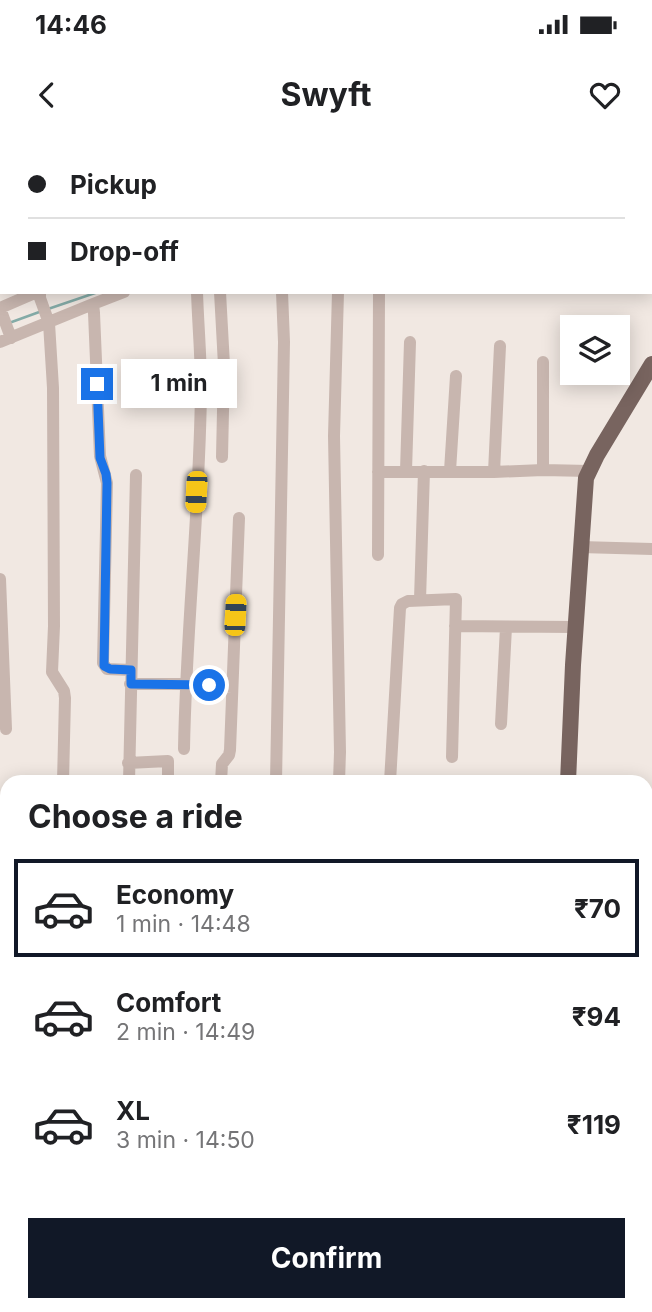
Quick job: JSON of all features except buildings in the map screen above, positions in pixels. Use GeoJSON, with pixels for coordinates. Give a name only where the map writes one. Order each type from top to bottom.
{"type":"FeatureCollection","features":[{"type":"Feature","properties":{"kind":"main road"},"geometry":{"type":"LineString","coordinates":[[568,775],[575,627],[586,478],[652,364]]}},
{"type":"Feature","properties":{"kind":"street"},"geometry":{"type":"LineString","coordinates":[[63,775],[65,698],[64,691],[52,672],[53,402],[48,319],[39,294],[1,311],[7,338],[48,319],[119,294]]}},
{"type":"Feature","properties":{"kind":"street"},"geometry":{"type":"LineString","coordinates":[[184,749],[185,684],[200,416],[197,294]]}},
{"type":"Feature","properties":{"kind":"street"},"geometry":{"type":"LineString","coordinates":[[220,294],[224,365],[222,457]]}},
{"type":"Feature","properties":{"kind":"street"},"geometry":{"type":"LineString","coordinates":[[276,775],[284,369],[282,294]]}},
{"type":"Feature","properties":{"kind":"street"},"geometry":{"type":"LineString","coordinates":[[338,294],[334,436],[339,775]]}},
{"type":"Feature","properties":{"kind":"street"},"geometry":{"type":"LineString","coordinates":[[377,555],[379,294]]}},
{"type":"Feature","properties":{"kind":"street"},"geometry":{"type":"LineString","coordinates":[[93,304],[100,458],[107,483],[103,663],[107,669],[131,670]]}},
{"type":"Feature","properties":{"kind":"street"},"geometry":{"type":"LineString","coordinates":[[406,471],[411,342]]}},
{"type":"Feature","properties":{"kind":"street"},"geometry":{"type":"LineString","coordinates":[[494,472],[500,346]]}},
{"type":"Feature","properties":{"kind":"street"},"geometry":{"type":"LineString","coordinates":[[543,362],[543,470]]}},
{"type":"Feature","properties":{"kind":"street"},"geometry":{"type":"LineString","coordinates":[[450,471],[456,376]]}},
{"type":"Feature","properties":{"kind":"street"},"geometry":{"type":"LineString","coordinates":[[420,600],[424,471]]}},
{"type":"Feature","properties":{"kind":"street"},"geometry":{"type":"LineString","coordinates":[[378,472],[589,471]]}},
{"type":"Feature","properties":{"kind":"street"},"geometry":{"type":"LineString","coordinates":[[129,775],[136,475]]}},
{"type":"Feature","properties":{"kind":"street"},"geometry":{"type":"LineString","coordinates":[[221,775],[222,762],[230,750],[239,518]]}},
{"type":"Feature","properties":{"kind":"street"},"geometry":{"type":"LineString","coordinates":[[580,547],[652,549]]}},
{"type":"Feature","properties":{"kind":"street"},"geometry":{"type":"LineString","coordinates":[[0,579],[6,729]]}},
{"type":"Feature","properties":{"kind":"street"},"geometry":{"type":"LineString","coordinates":[[390,775],[400,608],[404,602],[456,599],[452,757]]}},
{"type":"Feature","properties":{"kind":"street"},"geometry":{"type":"LineString","coordinates":[[455,626],[575,627]]}},
{"type":"Feature","properties":{"kind":"street"},"geometry":{"type":"LineString","coordinates":[[501,724],[506,627]]}},
{"type":"Feature","properties":{"kind":"street"},"geometry":{"type":"LineString","coordinates":[[131,684],[232,687]]}},
{"type":"Feature","properties":{"kind":"street"},"geometry":{"type":"LineString","coordinates":[[128,762],[168,761],[168,775]]}},
{"type":"Feature","properties":{"kind":"waterway"},"geometry":{"type":"LineString","coordinates":[[48,309],[92,294]]}},
{"type":"Feature","properties":{"kind":"waterway"},"geometry":{"type":"LineString","coordinates":[[9,323],[42,311]]}},
{"type":"Feature","properties":{"kind":"route"},"geometry":{"type":"LineString","coordinates":[[97,384],[100,458],[107,483],[104,666],[131,670],[131,684],[209,685]]}}]}
